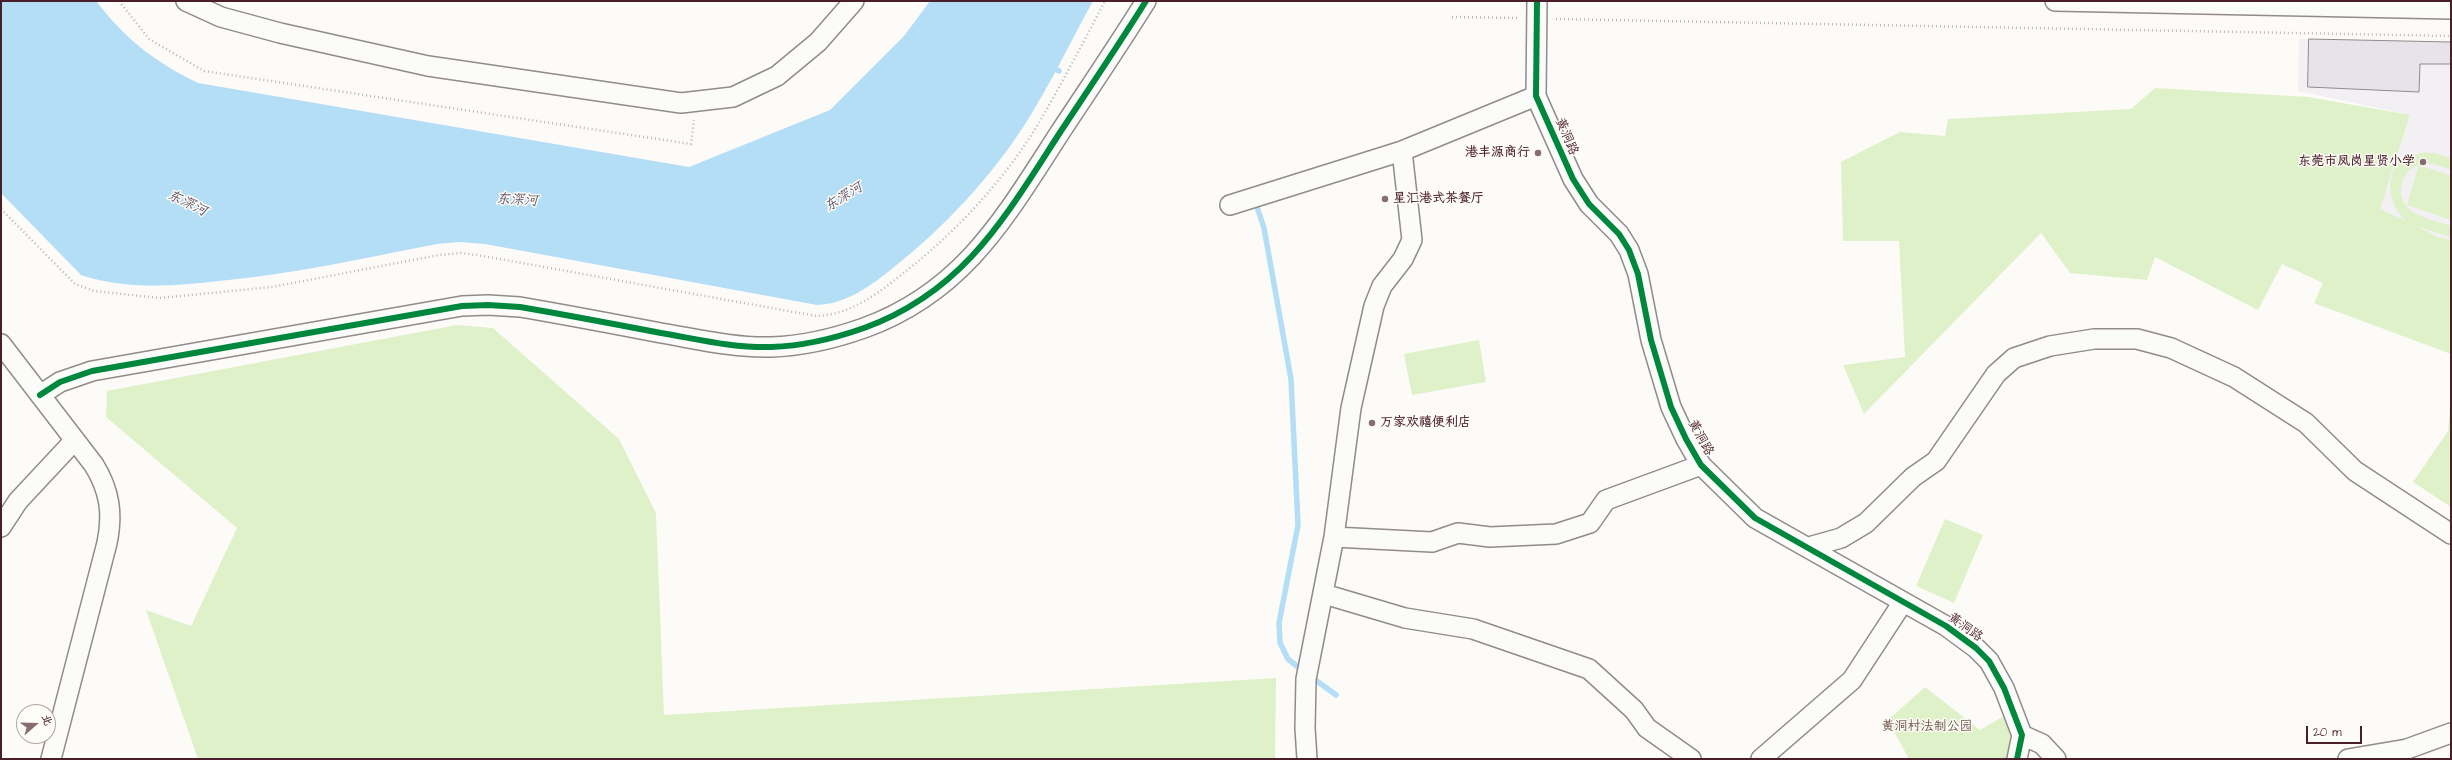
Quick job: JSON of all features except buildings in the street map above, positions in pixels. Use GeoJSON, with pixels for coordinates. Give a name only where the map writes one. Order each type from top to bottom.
{"type":"FeatureCollection","features":[{"type":"Feature","properties":{"kind":"street"},"geometry":{"type":"LineString","coordinates":[[186,1],[221,17],[280,33],[428,66],[681,103],[733,97],[777,76],[818,42],[854,1]]}},
{"type":"Feature","properties":{"kind":"street"},"geometry":{"type":"LineString","coordinates":[[40,395],[60,382],[92,371],[462,306],[488,305],[520,307],[745,346],[795,345],[823,341],[854,332],[900,313],[922,301],[956,274],[980,247],[1024,189],[1146,1]]}},
{"type":"Feature","properties":{"kind":"street","name":"黄洞路"},"geometry":{"type":"LineString","coordinates":[[1537,1],[1536,96],[1573,179],[1589,204],[1619,234],[1629,250],[1638,274],[1651,340],[1671,407],[1686,439],[1702,465],[1755,518],[1809,547],[1946,626],[1989,661],[2004,688],[2022,735]]}},
{"type":"Feature","properties":{"kind":"street"},"geometry":{"type":"LineString","coordinates":[[2055,1],[2451,9]]}},
{"type":"Feature","properties":{"kind":"street"},"geometry":{"type":"LineString","coordinates":[[1230,205],[1262,193],[1402,151],[1536,96]]}},
{"type":"Feature","properties":{"kind":"street"},"geometry":{"type":"LineString","coordinates":[[1307,759],[1305,728],[1306,679],[1324,594],[1334,537],[1351,408],[1374,306],[1382,286],[1403,259],[1412,240],[1402,151]]}},
{"type":"Feature","properties":{"kind":"street"},"geometry":{"type":"LineString","coordinates":[[1809,547],[1841,538],[1866,523],[1913,477],[1936,461],[1990,383],[2014,358],[2050,346],[2094,339],[2137,339],[2171,348],[2234,377],[2306,423],[2355,470],[2451,534]]}},
{"type":"Feature","properties":{"kind":"street"},"geometry":{"type":"LineString","coordinates":[[1,344],[74,440],[104,483],[110,502],[111,523],[108,543],[51,759]]}},
{"type":"Feature","properties":{"kind":"street"},"geometry":{"type":"LineString","coordinates":[[1,527],[18,501],[74,440]]}},
{"type":"Feature","properties":{"kind":"street"},"geometry":{"type":"LineString","coordinates":[[1334,537],[1432,542],[1458,533],[1490,537],[1556,534],[1590,524],[1606,500],[1702,465]]}},
{"type":"Feature","properties":{"kind":"street"},"geometry":{"type":"LineString","coordinates":[[1324,594],[1405,618],[1473,629],[1589,669],[1634,710],[1647,728],[1691,759]]}},
{"type":"Feature","properties":{"kind":"street"},"geometry":{"type":"LineString","coordinates":[[1761,759],[1852,680],[1903,602]]}},
{"type":"Feature","properties":{"kind":"street"},"geometry":{"type":"LineString","coordinates":[[2348,759],[2407,750],[2451,733]]}},
{"type":"Feature","properties":{"kind":"street"},"geometry":{"type":"LineString","coordinates":[[2018,759],[2022,735],[2042,744],[2056,759]]}},
{"type":"Feature","properties":{"kind":"path"},"geometry":{"type":"LineString","coordinates":[[118,1],[149,39],[204,71],[691,144],[694,117]]}},
{"type":"Feature","properties":{"kind":"path"},"geometry":{"type":"LineString","coordinates":[[1,209],[75,284],[94,291],[160,298],[272,287],[439,255],[461,254],[483,256],[816,316],[832,316],[846,311],[870,298],[918,263],[943,240],[992,187],[1036,126],[1105,1]]}},
{"type":"Feature","properties":{"kind":"path"},"geometry":{"type":"LineString","coordinates":[[1452,17],[1524,18]]}},
{"type":"Feature","properties":{"kind":"path"},"geometry":{"type":"LineString","coordinates":[[1548,19],[2451,36]]}},
{"type":"Feature","properties":{"kind":"shaded area","name":"东莞市凤岗星贤小学"},"geometry":{"type":"Polygon","coordinates":[[[2299,39],[2451,42],[2451,240],[2438,237],[2379,209],[2410,115],[2298,91],[2299,39]]]}},
{"type":"Feature","properties":{"kind":"green space"},"geometry":{"type":"Polygon","coordinates":[[[2155,88],[2308,97],[2410,115],[2380,209],[2406,221],[2398,212],[2393,202],[2391,191],[2393,171],[2399,163],[2409,157],[2421,153],[2436,154],[2451,158],[2451,170],[2431,164],[2424,164],[2411,170],[2402,181],[2401,195],[2408,208],[2412,211],[2423,217],[2451,226],[2451,237],[2416,226],[2438,237],[2451,240],[2451,354],[2314,303],[2323,283],[2282,264],[2258,310],[2155,257],[2147,280],[2070,273],[2041,233],[1864,414],[1843,365],[1905,357],[1899,241],[1843,241],[1841,162],[1900,132],[1945,136],[1948,119],[2131,109],[2155,88]]]}},
{"type":"Feature","properties":{"kind":"green space"},"geometry":{"type":"Polygon","coordinates":[[[2419,165],[2451,176],[2451,220],[2407,205],[2419,165]]]}},
{"type":"Feature","properties":{"kind":"green space"},"geometry":{"type":"Polygon","coordinates":[[[457,325],[493,328],[619,439],[656,513],[664,715],[1276,678],[1275,759],[198,759],[146,610],[191,626],[237,528],[106,417],[107,391],[457,325]]]}},
{"type":"Feature","properties":{"kind":"green space"},"geometry":{"type":"Polygon","coordinates":[[[1479,340],[1486,382],[1412,395],[1404,354],[1479,340]]]}},
{"type":"Feature","properties":{"kind":"green space"},"geometry":{"type":"Polygon","coordinates":[[[2451,391],[2451,507],[2413,482],[2448,431],[2451,391]]]}},
{"type":"Feature","properties":{"kind":"green space"},"geometry":{"type":"Polygon","coordinates":[[[1945,519],[1983,535],[1954,603],[1916,586],[1945,519]]]}},
{"type":"Feature","properties":{"kind":"green space","name":"黄洞村法制公园"},"geometry":{"type":"Polygon","coordinates":[[[1925,687],[1980,730],[2004,716],[2013,734],[2010,759],[1909,759],[1888,720],[1925,687]]]}},
{"type":"Feature","properties":{"kind":"water","name":"东深河"},"geometry":{"type":"Polygon","coordinates":[[[1,1],[96,1],[130,39],[142,49],[168,67],[198,83],[689,167],[830,110],[904,36],[930,1],[1093,1],[1036,107],[999,161],[967,199],[932,235],[868,287],[839,301],[817,305],[485,244],[460,242],[437,244],[274,274],[202,283],[150,286],[132,285],[98,280],[81,275],[1,193],[1,1]]]}},
{"type":"Feature","properties":{"kind":"waterway"},"geometry":{"type":"LineString","coordinates":[[1049,66],[1059,71]]}},
{"type":"Feature","properties":{"kind":"waterway"},"geometry":{"type":"LineString","coordinates":[[1255,201],[1264,228],[1291,379],[1298,525],[1279,623],[1280,643],[1288,659],[1303,671]]}},
{"type":"Feature","properties":{"kind":"waterway"},"geometry":{"type":"LineString","coordinates":[[1310,676],[1336,695]]}},
{"type":"Feature","properties":{"kind":"cycle path"},"geometry":{"type":"LineString","coordinates":[[40,395],[60,382],[92,371],[462,306],[488,305],[520,307],[729,345],[757,347],[783,346],[829,339],[864,328],[899,313],[928,294],[955,273],[978,249],[1019,195],[1146,1]]}},
{"type":"Feature","properties":{"kind":"cycle path"},"geometry":{"type":"LineString","coordinates":[[1537,1],[1536,96],[1573,179],[1589,204],[1619,234],[1629,250],[1638,274],[1651,340],[1671,407],[1686,439],[1701,465],[1755,518],[1946,626],[1976,648],[1989,661],[2004,688],[2022,735],[2017,759]]}},
{"type":"Feature","properties":{"kind":"place","name":"港丰源商行"},"geometry":{"type":"Point","coordinates":[1538,153]}},
{"type":"Feature","properties":{"kind":"place","name":"东莞市凤岗星贤小学"},"geometry":{"type":"Point","coordinates":[2423,162]}},
{"type":"Feature","properties":{"kind":"place","name":"星汇港式茶餐厅"},"geometry":{"type":"Point","coordinates":[1385,199]}},
{"type":"Feature","properties":{"kind":"place","name":"万家欢禧便利店"},"geometry":{"type":"Point","coordinates":[1372,423]}}]}
